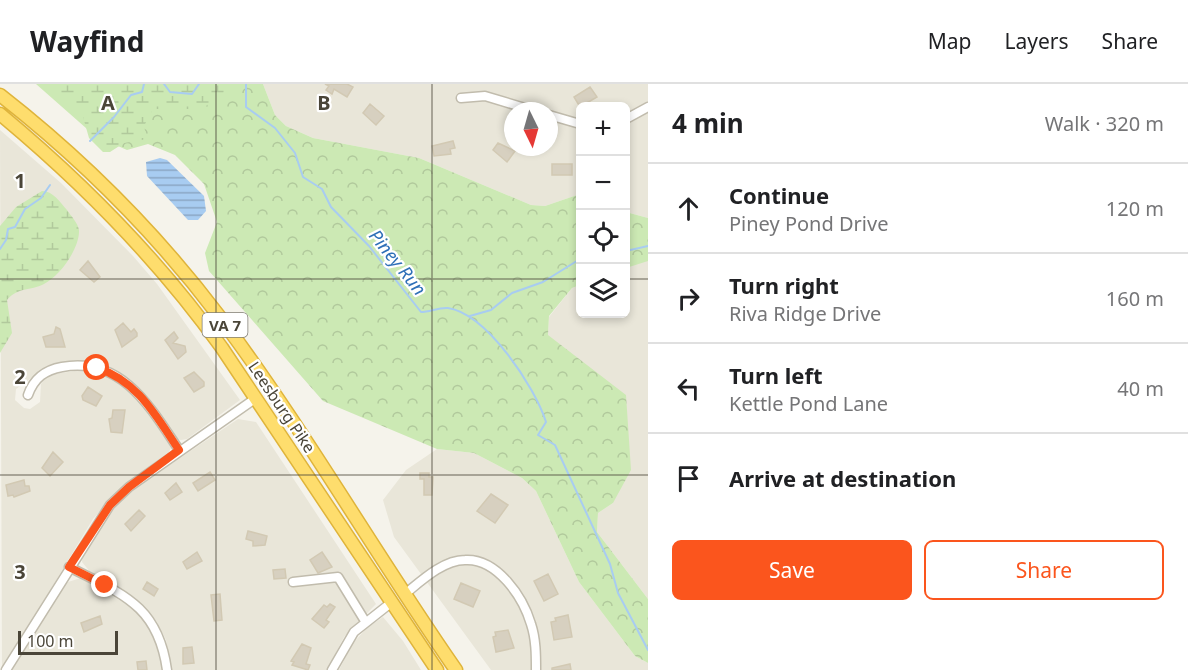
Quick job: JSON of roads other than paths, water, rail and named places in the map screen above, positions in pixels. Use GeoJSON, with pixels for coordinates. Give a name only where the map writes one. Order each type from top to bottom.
{"type":"FeatureCollection","features":[{"type":"Feature","properties":{"kind":"highway","name":"Leesburg Pike"},"geometry":{"type":"LineString","coordinates":[[0,95],[90,172],[185,274],[251,362],[456,670]]}},
{"type":"Feature","properties":{"kind":"highway","name":"Leesburg Pike"},"geometry":{"type":"LineString","coordinates":[[0,114],[102,206],[164,274],[207,328],[438,670]]}},
{"type":"Feature","properties":{"kind":"highway"},"geometry":{"type":"LineString","coordinates":[[392,602],[407,608],[435,651],[456,670]]}},
{"type":"Feature","properties":{"kind":"street"},"geometry":{"type":"LineString","coordinates":[[461,98],[485,96],[505,102]]}},
{"type":"Feature","properties":{"kind":"street"},"geometry":{"type":"LineString","coordinates":[[630,117],[648,107]]}},
{"type":"Feature","properties":{"kind":"street"},"geometry":{"type":"LineString","coordinates":[[558,117],[576,122]]}},
{"type":"Feature","properties":{"kind":"street"},"geometry":{"type":"LineString","coordinates":[[28,395],[39,376],[51,370],[74,365],[108,371],[138,391],[179,450]]}},
{"type":"Feature","properties":{"kind":"street"},"geometry":{"type":"LineString","coordinates":[[6,670],[110,505],[129,487],[179,450],[256,398]]}},
{"type":"Feature","properties":{"kind":"street"},"geometry":{"type":"LineString","coordinates":[[405,594],[451,563],[465,560],[479,561],[494,568],[508,583],[531,623],[536,670]]}},
{"type":"Feature","properties":{"kind":"street"},"geometry":{"type":"LineString","coordinates":[[69,567],[105,585],[142,610],[161,638],[167,670]]}},
{"type":"Feature","properties":{"kind":"street"},"geometry":{"type":"LineString","coordinates":[[293,582],[338,577],[365,621]]}},
{"type":"Feature","properties":{"kind":"street"},"geometry":{"type":"LineString","coordinates":[[332,670],[345,645],[365,621],[392,602]]}},
{"type":"Feature","properties":{"kind":"water"},"geometry":{"type":"Polygon","coordinates":[[[160,158],[167,160],[204,196],[206,211],[198,220],[188,220],[147,176],[146,162],[160,158]]]}},
{"type":"Feature","properties":{"kind":"waterway","name":"Piney Run"},"geometry":{"type":"LineString","coordinates":[[90,141],[114,117],[131,95],[142,92],[144,84]]}},
{"type":"Feature","properties":{"kind":"waterway","name":"Piney Run"},"geometry":{"type":"LineString","coordinates":[[164,84],[170,92],[192,94],[199,84]]}},
{"type":"Feature","properties":{"kind":"waterway","name":"Piney Run"},"geometry":{"type":"LineString","coordinates":[[246,84],[246,107],[275,128],[295,153],[303,177],[322,189],[331,207],[369,246],[421,312],[448,308],[463,313],[478,323],[508,354],[532,390],[546,422],[538,435],[555,445],[610,564],[618,593],[648,650]]}},
{"type":"Feature","properties":{"kind":"waterway","name":"Piney Run"},"geometry":{"type":"LineString","coordinates":[[0,249],[6,240],[8,229],[15,227],[25,209],[41,198],[50,185]]}},
{"type":"Feature","properties":{"kind":"waterway"},"geometry":{"type":"LineString","coordinates":[[630,250],[648,246]]}},
{"type":"Feature","properties":{"kind":"waterway"},"geometry":{"type":"LineString","coordinates":[[470,316],[491,310],[512,293],[543,282],[576,261]]}}]}
